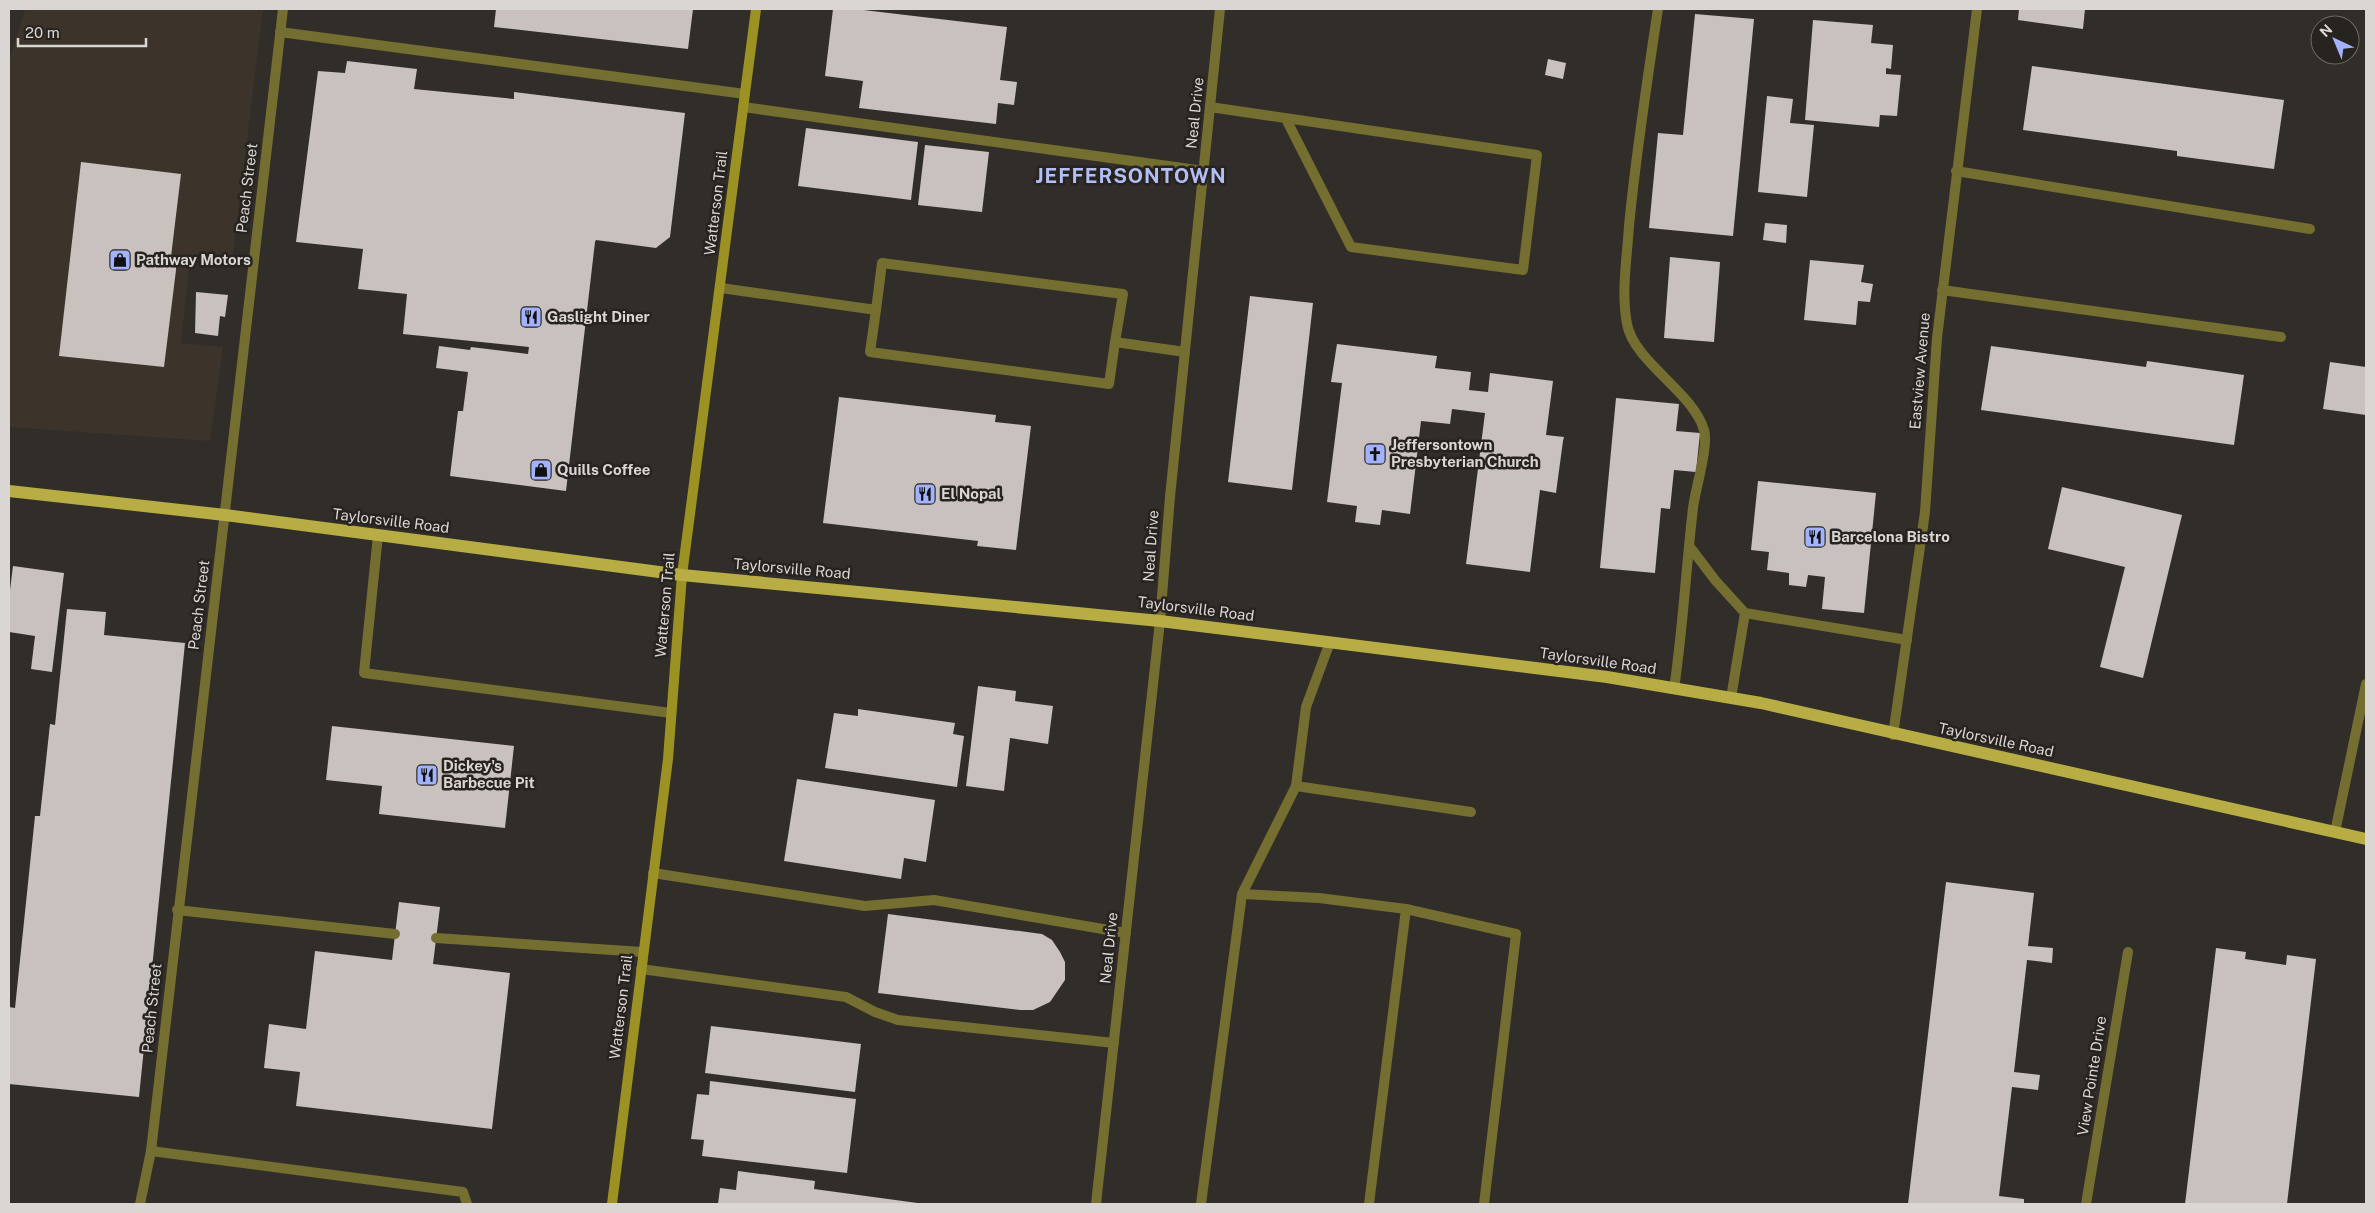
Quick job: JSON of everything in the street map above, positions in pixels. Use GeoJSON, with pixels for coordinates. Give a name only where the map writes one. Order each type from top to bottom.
{"type":"FeatureCollection","features":[{"type":"Feature","properties":{"kind":"main road","name":"Watterson Trail"},"geometry":{"type":"LineString","coordinates":[[612,1204],[671,713],[682,575],[756,9]]}},
{"type":"Feature","properties":{"kind":"main road","name":"Taylorsville Road"},"geometry":{"type":"LineString","coordinates":[[9,492],[225,516],[682,575],[1160,621],[1607,677],[1731,698],[2366,839]]}},
{"type":"Feature","properties":{"kind":"street","name":"Peach Street"},"geometry":{"type":"LineString","coordinates":[[140,1204],[150,1151],[283,9]]}},
{"type":"Feature","properties":{"kind":"street","name":"Neal Drive"},"geometry":{"type":"LineString","coordinates":[[1096,1204],[1160,621],[1170,497],[1220,9]]}},
{"type":"Feature","properties":{"kind":"street"},"geometry":{"type":"LineString","coordinates":[[1658,9],[1631,205],[1625,292],[1627,326],[1636,344],[1685,399],[1705,431],[1702,466],[1693,507],[1674,688]]}},
{"type":"Feature","properties":{"kind":"street","name":"Eastview Avenue"},"geometry":{"type":"LineString","coordinates":[[1893,734],[1925,512],[1937,338],[1977,9]]}},
{"type":"Feature","properties":{"kind":"street"},"geometry":{"type":"LineString","coordinates":[[280,32],[745,94]]}},
{"type":"Feature","properties":{"kind":"street"},"geometry":{"type":"LineString","coordinates":[[743,106],[1204,171]]}},
{"type":"Feature","properties":{"kind":"street"},"geometry":{"type":"LineString","coordinates":[[1210,107],[1286,118],[1537,155],[1523,270],[1351,246],[1286,118]]}},
{"type":"Feature","properties":{"kind":"street"},"geometry":{"type":"LineString","coordinates":[[1956,171],[2310,229]]}},
{"type":"Feature","properties":{"kind":"street"},"geometry":{"type":"LineString","coordinates":[[882,263],[1123,294],[1115,342],[1109,384],[870,352],[882,263]]}},
{"type":"Feature","properties":{"kind":"street"},"geometry":{"type":"LineString","coordinates":[[721,288],[876,310]]}},
{"type":"Feature","properties":{"kind":"street"},"geometry":{"type":"LineString","coordinates":[[1942,290],[2280,337]]}},
{"type":"Feature","properties":{"kind":"street"},"geometry":{"type":"LineString","coordinates":[[1115,342],[1185,352]]}},
{"type":"Feature","properties":{"kind":"street"},"geometry":{"type":"LineString","coordinates":[[378,535],[364,674],[671,713]]}},
{"type":"Feature","properties":{"kind":"street"},"geometry":{"type":"LineString","coordinates":[[1690,547],[1715,580],[1745,614],[1907,640]]}},
{"type":"Feature","properties":{"kind":"street"},"geometry":{"type":"LineString","coordinates":[[1731,698],[1745,614]]}},
{"type":"Feature","properties":{"kind":"street"},"geometry":{"type":"LineString","coordinates":[[1201,1204],[1242,894],[1296,786],[1306,707],[1330,642]]}},
{"type":"Feature","properties":{"kind":"street"},"geometry":{"type":"LineString","coordinates":[[2335,832],[2366,684]]}},
{"type":"Feature","properties":{"kind":"street"},"geometry":{"type":"LineString","coordinates":[[1296,786],[1471,812]]}},
{"type":"Feature","properties":{"kind":"street"},"geometry":{"type":"LineString","coordinates":[[653,873],[865,906],[934,900],[1126,934]]}},
{"type":"Feature","properties":{"kind":"street"},"geometry":{"type":"LineString","coordinates":[[1242,894],[1319,898],[1406,908],[1516,934],[1484,1204]]}},
{"type":"Feature","properties":{"kind":"street"},"geometry":{"type":"LineString","coordinates":[[1369,1204],[1406,908]]}},
{"type":"Feature","properties":{"kind":"street"},"geometry":{"type":"LineString","coordinates":[[177,910],[395,934]]}},
{"type":"Feature","properties":{"kind":"street"},"geometry":{"type":"LineString","coordinates":[[436,938],[642,952]]}},
{"type":"Feature","properties":{"kind":"street","name":"View Pointe Drive"},"geometry":{"type":"LineString","coordinates":[[2086,1204],[2128,952]]}},
{"type":"Feature","properties":{"kind":"street"},"geometry":{"type":"LineString","coordinates":[[641,969],[846,997],[875,1012],[898,1020],[1114,1043]]}},
{"type":"Feature","properties":{"kind":"street"},"geometry":{"type":"LineString","coordinates":[[150,1151],[464,1192],[467,1204]]}},
{"type":"Feature","properties":{"kind":"shaded area"},"geometry":{"type":"Polygon","coordinates":[[[25,9],[263,9],[232,262],[190,260],[181,343],[223,347],[210,441],[9,427],[9,62],[25,9]]]}},
{"type":"Feature","properties":{"kind":"building"},"geometry":{"type":"Polygon","coordinates":[[[496,9],[693,9],[688,49],[494,27],[496,9]]]}},
{"type":"Feature","properties":{"kind":"building"},"geometry":{"type":"Polygon","coordinates":[[[833,9],[855,9],[1007,27],[1000,80],[1017,82],[1014,105],[998,103],[996,124],[859,108],[863,81],[825,76],[833,9]]]}},
{"type":"Feature","properties":{"kind":"building"},"geometry":{"type":"Polygon","coordinates":[[[2019,9],[2085,9],[2083,29],[2018,20],[2019,9]]]}},
{"type":"Feature","properties":{"kind":"building"},"geometry":{"type":"Polygon","coordinates":[[[1695,14],[1754,19],[1733,236],[1649,228],[1658,133],[1683,135],[1695,14]]]}},
{"type":"Feature","properties":{"kind":"building"},"geometry":{"type":"Polygon","coordinates":[[[1813,20],[1873,25],[1871,43],[1893,45],[1891,69],[1886,68],[1886,74],[1901,75],[1897,116],[1880,115],[1879,127],[1805,120],[1813,20]]]}},
{"type":"Feature","properties":{"kind":"building"},"geometry":{"type":"Polygon","coordinates":[[[1548,59],[1566,63],[1563,79],[1545,75],[1548,59]]]}},
{"type":"Feature","properties":{"kind":"building"},"geometry":{"type":"Polygon","coordinates":[[[347,61],[417,69],[414,89],[514,99],[514,92],[685,113],[670,237],[656,248],[596,240],[595,242],[566,491],[450,476],[458,411],[463,411],[468,372],[436,368],[439,346],[470,350],[471,347],[528,354],[529,347],[403,334],[407,294],[358,289],[363,249],[296,242],[318,71],[345,73],[347,61]]]}},
{"type":"Feature","properties":{"kind":"building"},"geometry":{"type":"Polygon","coordinates":[[[2032,66],[2284,100],[2274,169],[2177,156],[2177,151],[2023,130],[2032,66]]]}},
{"type":"Feature","properties":{"kind":"building"},"geometry":{"type":"Polygon","coordinates":[[[1767,96],[1793,99],[1790,123],[1814,125],[1807,197],[1758,192],[1767,96]]]}},
{"type":"Feature","properties":{"kind":"building"},"geometry":{"type":"Polygon","coordinates":[[[806,128],[918,142],[911,200],[798,186],[806,128]]]}},
{"type":"Feature","properties":{"kind":"building"},"geometry":{"type":"Polygon","coordinates":[[[925,145],[989,152],[982,212],[918,205],[925,145]]]}},
{"type":"Feature","properties":{"kind":"building","name":"Pathway Motors"},"geometry":{"type":"Polygon","coordinates":[[[81,162],[181,174],[170,265],[176,266],[176,270],[164,367],[59,356],[81,162]]]}},
{"type":"Feature","properties":{"kind":"building"},"geometry":{"type":"Polygon","coordinates":[[[1765,223],[1787,225],[1786,243],[1763,240],[1765,223]]]}},
{"type":"Feature","properties":{"kind":"building"},"geometry":{"type":"Polygon","coordinates":[[[1670,257],[1720,262],[1714,342],[1664,338],[1670,257]]]}},
{"type":"Feature","properties":{"kind":"building"},"geometry":{"type":"Polygon","coordinates":[[[1810,260],[1864,265],[1861,282],[1873,284],[1870,302],[1858,301],[1856,325],[1804,320],[1810,260]]]}},
{"type":"Feature","properties":{"kind":"building"},"geometry":{"type":"Polygon","coordinates":[[[196,292],[228,295],[225,317],[220,316],[218,336],[195,333],[196,292]]]}},
{"type":"Feature","properties":{"kind":"building"},"geometry":{"type":"Polygon","coordinates":[[[1250,296],[1313,303],[1292,490],[1228,482],[1250,296]]]}},
{"type":"Feature","properties":{"kind":"building","name":"Jeffersontown Presbyterian Church"},"geometry":{"type":"Polygon","coordinates":[[[1337,344],[1437,356],[1435,368],[1471,372],[1469,390],[1488,392],[1490,373],[1553,381],[1546,435],[1564,437],[1556,493],[1540,490],[1530,572],[1466,564],[1485,413],[1452,409],[1450,424],[1421,421],[1410,514],[1382,510],[1380,525],[1355,522],[1357,506],[1327,502],[1342,383],[1331,382],[1337,344]]]}},
{"type":"Feature","properties":{"kind":"building"},"geometry":{"type":"Polygon","coordinates":[[[1991,346],[2146,367],[2147,361],[2244,375],[2234,445],[1981,410],[1991,346]]]}},
{"type":"Feature","properties":{"kind":"building"},"geometry":{"type":"Polygon","coordinates":[[[2330,362],[2366,367],[2366,415],[2323,409],[2330,362]]]}},
{"type":"Feature","properties":{"kind":"building","name":"El Nopal"},"geometry":{"type":"Polygon","coordinates":[[[839,397],[996,415],[995,422],[1031,426],[1016,550],[977,546],[978,541],[823,523],[839,397]]]}},
{"type":"Feature","properties":{"kind":"building"},"geometry":{"type":"Polygon","coordinates":[[[1616,398],[1679,404],[1676,431],[1700,433],[1696,472],[1674,470],[1670,509],[1661,508],[1655,573],[1600,568],[1616,398]]]}},
{"type":"Feature","properties":{"kind":"building"},"geometry":{"type":"Polygon","coordinates":[[[1758,481],[1876,493],[1864,613],[1822,609],[1825,577],[1808,575],[1806,587],[1789,585],[1789,573],[1767,570],[1769,552],[1751,550],[1758,481]]]}},
{"type":"Feature","properties":{"kind":"building"},"geometry":{"type":"Polygon","coordinates":[[[2062,487],[2182,515],[2143,678],[2100,667],[2125,567],[2048,549],[2062,487]]]}},
{"type":"Feature","properties":{"kind":"building"},"geometry":{"type":"Polygon","coordinates":[[[13,566],[64,573],[52,672],[31,669],[35,636],[9,632],[9,598],[13,566]]]}},
{"type":"Feature","properties":{"kind":"building"},"geometry":{"type":"Polygon","coordinates":[[[67,609],[106,612],[104,635],[185,643],[139,1097],[9,1084],[9,1007],[15,1008],[35,816],[40,816],[50,724],[55,725],[67,609]]]}},
{"type":"Feature","properties":{"kind":"building"},"geometry":{"type":"Polygon","coordinates":[[[978,686],[1016,691],[1015,701],[1053,706],[1048,744],[1010,738],[1004,791],[966,786],[978,686]]]}},
{"type":"Feature","properties":{"kind":"building"},"geometry":{"type":"Polygon","coordinates":[[[858,709],[955,723],[953,734],[964,736],[957,787],[825,768],[834,713],[858,716],[858,709]]]}},
{"type":"Feature","properties":{"kind":"building"},"geometry":{"type":"Polygon","coordinates":[[[332,726],[514,746],[505,828],[379,814],[382,786],[326,780],[332,726]]]}},
{"type":"Feature","properties":{"kind":"building"},"geometry":{"type":"Polygon","coordinates":[[[797,779],[935,800],[926,862],[904,858],[901,879],[784,861],[797,779]]]}},
{"type":"Feature","properties":{"kind":"building"},"geometry":{"type":"Polygon","coordinates":[[[1946,882],[2034,893],[2028,946],[2053,948],[2052,963],[2027,960],[2014,1072],[2040,1075],[2038,1090],[2012,1087],[1999,1196],[2024,1199],[2024,1204],[1908,1204],[1946,882]]]}},
{"type":"Feature","properties":{"kind":"building"},"geometry":{"type":"Polygon","coordinates":[[[399,902],[440,907],[433,964],[510,973],[492,1129],[296,1106],[300,1072],[264,1068],[269,1024],[306,1029],[315,951],[392,960],[399,902]]]}},
{"type":"Feature","properties":{"kind":"building"},"geometry":{"type":"Polygon","coordinates":[[[888,914],[1042,934],[1052,940],[1065,962],[1065,980],[1050,1002],[1033,1010],[878,993],[888,914]]]}},
{"type":"Feature","properties":{"kind":"building"},"geometry":{"type":"Polygon","coordinates":[[[2216,948],[2246,952],[2245,959],[2286,965],[2287,955],[2316,959],[2287,1204],[2185,1204],[2216,948]]]}},
{"type":"Feature","properties":{"kind":"building"},"geometry":{"type":"Polygon","coordinates":[[[711,1026],[861,1044],[855,1092],[705,1073],[711,1026]]]}},
{"type":"Feature","properties":{"kind":"building"},"geometry":{"type":"Polygon","coordinates":[[[710,1081],[856,1099],[847,1173],[702,1156],[704,1140],[691,1139],[697,1094],[709,1095],[710,1081]]]}},
{"type":"Feature","properties":{"kind":"building"},"geometry":{"type":"Polygon","coordinates":[[[738,1171],[815,1181],[814,1189],[925,1204],[718,1204],[720,1188],[736,1190],[738,1171]]]}},
{"type":"Feature","properties":{"kind":"place","name":"Pathway Motors"},"geometry":{"type":"Point","coordinates":[120,260]}},
{"type":"Feature","properties":{"kind":"place","name":"Gaslight Diner"},"geometry":{"type":"Point","coordinates":[531,317]}},
{"type":"Feature","properties":{"kind":"place","name":"Jeffersontown Presbyterian Church"},"geometry":{"type":"Point","coordinates":[1375,454]}},
{"type":"Feature","properties":{"kind":"place","name":"Quills Coffee"},"geometry":{"type":"Point","coordinates":[541,470]}},
{"type":"Feature","properties":{"kind":"place","name":"El Nopal"},"geometry":{"type":"Point","coordinates":[925,494]}},
{"type":"Feature","properties":{"kind":"place","name":"Barcelona Bistro"},"geometry":{"type":"Point","coordinates":[1815,537]}},
{"type":"Feature","properties":{"kind":"place","name":"Dickey's Barbecue Pit"},"geometry":{"type":"Point","coordinates":[427,775]}},
{"type":"Feature","properties":{"kind":"district","name":"JEFFERSONTOWN"},"geometry":{"type":"Point","coordinates":[1131,176]}}]}
